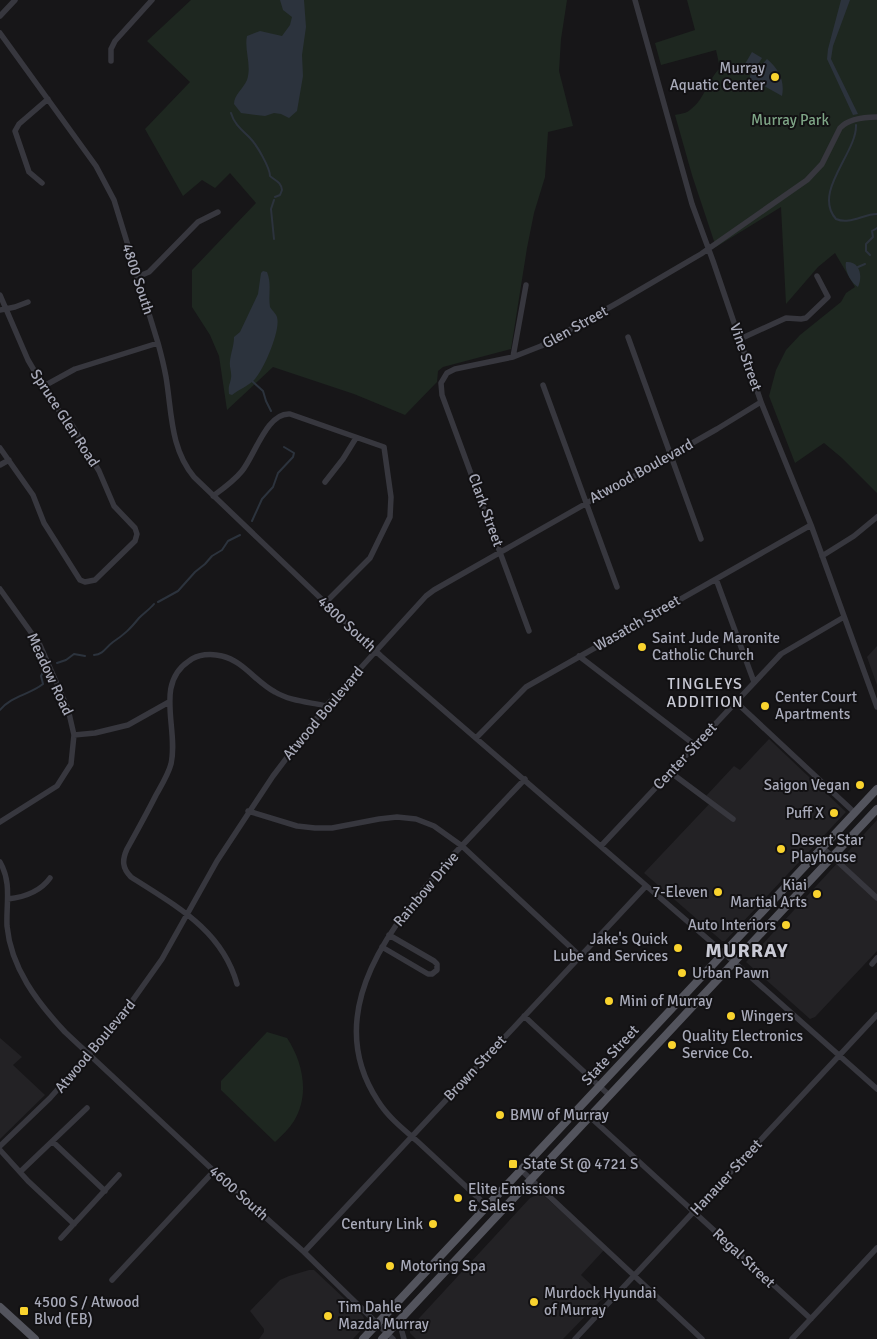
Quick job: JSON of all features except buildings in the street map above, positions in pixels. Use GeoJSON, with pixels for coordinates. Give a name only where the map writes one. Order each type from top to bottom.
{"type":"FeatureCollection","features":[{"type":"Feature","properties":{"kind":"main road","name":"State Street"},"geometry":{"type":"LineString","coordinates":[[363,1339],[877,790]]}},
{"type":"Feature","properties":{"kind":"main road","name":"State Street"},"geometry":{"type":"LineString","coordinates":[[388,1337],[399,1321],[877,809]]}},
{"type":"Feature","properties":{"kind":"main road"},"geometry":{"type":"LineString","coordinates":[[0,1307],[35,1339]]}},
{"type":"Feature","properties":{"kind":"street"},"geometry":{"type":"LineString","coordinates":[[0,16],[15,0]]}},
{"type":"Feature","properties":{"kind":"street"},"geometry":{"type":"LineString","coordinates":[[111,61],[111,49],[115,41],[152,0]]}},
{"type":"Feature","properties":{"kind":"street","name":"Vine Street"},"geometry":{"type":"LineString","coordinates":[[635,0],[686,188],[761,402],[811,525],[877,707]]}},
{"type":"Feature","properties":{"kind":"street","name":"4800 South"},"geometry":{"type":"LineString","coordinates":[[0,33],[104,179],[114,200],[158,343],[164,367],[176,447],[189,471],[375,651],[525,779],[877,1089]]}},
{"type":"Feature","properties":{"kind":"street"},"geometry":{"type":"LineString","coordinates":[[42,183],[29,172],[15,131],[19,124],[48,99]]}},
{"type":"Feature","properties":{"kind":"street","name":"Glen Street"},"geometry":{"type":"LineString","coordinates":[[441,389],[442,379],[451,371],[513,357],[541,346],[619,302],[708,248],[807,180],[822,164],[844,123],[852,120],[877,117]]}},
{"type":"Feature","properties":{"kind":"street"},"geometry":{"type":"LineString","coordinates":[[137,277],[149,272],[198,222],[218,212]]}},
{"type":"Feature","properties":{"kind":"street"},"geometry":{"type":"LineString","coordinates":[[740,339],[786,318],[806,318],[828,297],[817,276]]}},
{"type":"Feature","properties":{"kind":"street"},"geometry":{"type":"LineString","coordinates":[[513,357],[526,285]]}},
{"type":"Feature","properties":{"kind":"street","name":"Spruce Glen Road"},"geometry":{"type":"LineString","coordinates":[[0,295],[3,309],[55,406],[72,425],[99,470],[114,506],[135,528],[137,534],[134,543],[97,579],[87,582],[82,581],[76,576],[46,526],[35,500],[9,460]]}},
{"type":"Feature","properties":{"kind":"street"},"geometry":{"type":"LineString","coordinates":[[3,309],[28,302]]}},
{"type":"Feature","properties":{"kind":"street"},"geometry":{"type":"LineString","coordinates":[[628,337],[701,538]]}},
{"type":"Feature","properties":{"kind":"street"},"geometry":{"type":"LineString","coordinates":[[44,386],[79,367],[158,343]]}},
{"type":"Feature","properties":{"kind":"street"},"geometry":{"type":"LineString","coordinates":[[543,384],[617,587]]}},
{"type":"Feature","properties":{"kind":"street","name":"Clark Street"},"geometry":{"type":"LineString","coordinates":[[441,389],[529,631]]}},
{"type":"Feature","properties":{"kind":"street","name":"Atwood Boulevard"},"geometry":{"type":"LineString","coordinates":[[0,1148],[50,1098],[90,1054],[144,987],[248,811],[288,755],[326,706],[416,607],[434,590],[761,402]]}},
{"type":"Feature","properties":{"kind":"street"},"geometry":{"type":"LineString","coordinates":[[213,496],[232,483],[252,457],[262,435],[279,416],[285,413],[384,448],[391,497],[390,517],[370,558],[325,603]]}},
{"type":"Feature","properties":{"kind":"street"},"geometry":{"type":"LineString","coordinates":[[325,482],[344,459],[356,438]]}},
{"type":"Feature","properties":{"kind":"street"},"geometry":{"type":"LineString","coordinates":[[0,448],[9,460],[0,465]]}},
{"type":"Feature","properties":{"kind":"street"},"geometry":{"type":"LineString","coordinates":[[822,556],[854,536],[877,517]]}},
{"type":"Feature","properties":{"kind":"street","name":"Wasatch Street"},"geometry":{"type":"LineString","coordinates":[[476,738],[520,690],[811,525]]}},
{"type":"Feature","properties":{"kind":"street"},"geometry":{"type":"LineString","coordinates":[[716,579],[754,682]]}},
{"type":"Feature","properties":{"kind":"street","name":"Meadow Road"},"geometry":{"type":"LineString","coordinates":[[0,589],[40,645],[68,709],[74,736],[70,764],[57,786],[0,822]]}},
{"type":"Feature","properties":{"kind":"street","name":"Center Street"},"geometry":{"type":"LineString","coordinates":[[601,846],[783,652],[844,617]]}},
{"type":"Feature","properties":{"kind":"street"},"geometry":{"type":"LineString","coordinates":[[237,984],[228,960],[219,945],[188,915],[131,877],[126,872],[123,862],[127,849],[170,766],[173,739],[169,693],[173,679],[185,663],[200,655],[216,654],[238,664],[264,686],[275,692],[289,698],[326,706]]}},
{"type":"Feature","properties":{"kind":"street"},"geometry":{"type":"LineString","coordinates":[[579,656],[696,745]]}},
{"type":"Feature","properties":{"kind":"street"},"geometry":{"type":"LineString","coordinates":[[74,736],[128,725],[170,702]]}},
{"type":"Feature","properties":{"kind":"street"},"geometry":{"type":"LineString","coordinates":[[736,702],[855,813]]}},
{"type":"Feature","properties":{"kind":"street"},"geometry":{"type":"LineString","coordinates":[[670,772],[733,819]]}},
{"type":"Feature","properties":{"kind":"street","name":"Rainbow Drive"},"geometry":{"type":"LineString","coordinates":[[487,1206],[395,1121],[379,1103],[366,1079],[358,1050],[356,1029],[360,998],[371,968],[389,935],[412,902],[525,779]]}},
{"type":"Feature","properties":{"kind":"street"},"geometry":{"type":"LineString","coordinates":[[248,811],[297,826],[315,828],[340,827],[387,817],[407,817],[434,826],[462,846],[580,956]]}},
{"type":"Feature","properties":{"kind":"street"},"geometry":{"type":"LineString","coordinates":[[822,848],[877,898]]}},
{"type":"Feature","properties":{"kind":"street","name":"4600 South"},"geometry":{"type":"LineString","coordinates":[[0,862],[7,879],[9,939],[20,972],[47,1012],[214,1171],[304,1252],[378,1323],[388,1337]]}},
{"type":"Feature","properties":{"kind":"street"},"geometry":{"type":"LineString","coordinates":[[8,899],[21,897],[39,890],[50,878]]}},
{"type":"Feature","properties":{"kind":"street","name":"Brown Street"},"geometry":{"type":"LineString","coordinates":[[304,1252],[646,886]]}},
{"type":"Feature","properties":{"kind":"street"},"geometry":{"type":"LineString","coordinates":[[382,947],[428,974],[432,974],[437,970],[437,964],[434,961],[389,935]]}},
{"type":"Feature","properties":{"kind":"street"},"geometry":{"type":"LineString","coordinates":[[872,964],[877,958]]}},
{"type":"Feature","properties":{"kind":"street","name":"Hanauer Street"},"geometry":{"type":"LineString","coordinates":[[574,1339],[877,1015]]}},
{"type":"Feature","properties":{"kind":"street"},"geometry":{"type":"LineString","coordinates":[[524,1016],[609,1095]]}},
{"type":"Feature","properties":{"kind":"street"},"geometry":{"type":"LineString","coordinates":[[20,1172],[87,1108]]}},
{"type":"Feature","properties":{"kind":"street","name":"Regal Street"},"geometry":{"type":"LineString","coordinates":[[589,1116],[811,1319]]}},
{"type":"Feature","properties":{"kind":"street"},"geometry":{"type":"LineString","coordinates":[[53,1142],[105,1191]]}},
{"type":"Feature","properties":{"kind":"street"},"geometry":{"type":"LineString","coordinates":[[0,1148],[28,1181],[74,1224]]}},
{"type":"Feature","properties":{"kind":"street"},"geometry":{"type":"LineString","coordinates":[[521,1170],[702,1339]]}},
{"type":"Feature","properties":{"kind":"street"},"geometry":{"type":"LineString","coordinates":[[112,1280],[214,1171]]}},
{"type":"Feature","properties":{"kind":"street"},"geometry":{"type":"LineString","coordinates":[[61,1238],[119,1175]]}},
{"type":"Feature","properties":{"kind":"street"},"geometry":{"type":"LineString","coordinates":[[792,1339],[877,1248]]}},
{"type":"Feature","properties":{"kind":"street"},"geometry":{"type":"LineString","coordinates":[[399,1321],[404,1339]]}},
{"type":"Feature","properties":{"kind":"shaded area"},"geometry":{"type":"Polygon","coordinates":[[[280,0],[304,0],[306,27],[302,55],[303,76],[297,111],[289,118],[274,113],[265,116],[241,113],[234,104],[235,98],[247,80],[247,36],[260,31],[282,36],[290,25],[292,17],[283,10],[280,0]]]}},
{"type":"Feature","properties":{"kind":"shaded area"},"geometry":{"type":"Polygon","coordinates":[[[841,0],[850,0],[833,46],[831,59],[858,114],[853,115],[827,59],[841,0]]]}},
{"type":"Feature","properties":{"kind":"shaded area"},"geometry":{"type":"Polygon","coordinates":[[[752,52],[762,58],[755,69],[757,70],[767,59],[778,71],[783,85],[782,96],[749,79],[751,74],[742,69],[752,52]]]}},
{"type":"Feature","properties":{"kind":"shaded area"},"geometry":{"type":"Polygon","coordinates":[[[846,262],[851,262],[859,270],[858,287],[849,276],[846,262]]]}},
{"type":"Feature","properties":{"kind":"shaded area"},"geometry":{"type":"Polygon","coordinates":[[[263,271],[267,272],[268,276],[270,307],[277,317],[277,331],[259,374],[250,384],[232,395],[229,394],[229,389],[231,376],[230,361],[234,337],[240,332],[258,294],[261,273],[263,271]]]}},
{"type":"Feature","properties":{"kind":"shaded area"},"geometry":{"type":"Polygon","coordinates":[[[877,646],[877,685],[867,657],[877,646]]]}},
{"type":"Feature","properties":{"kind":"shaded area"},"geometry":{"type":"Polygon","coordinates":[[[769,739],[846,812],[725,941],[722,941],[644,873],[712,801],[706,796],[734,766],[740,770],[769,739]]]}},
{"type":"Feature","properties":{"kind":"shaded area"},"geometry":{"type":"Polygon","coordinates":[[[877,820],[877,951],[815,1017],[810,1019],[746,962],[877,820]]]}},
{"type":"Feature","properties":{"kind":"shaded area"},"geometry":{"type":"Polygon","coordinates":[[[0,1038],[22,1057],[13,1065],[45,1095],[0,1139],[0,1038]]]}},
{"type":"Feature","properties":{"kind":"shaded area"},"geometry":{"type":"Polygon","coordinates":[[[541,1193],[604,1250],[581,1275],[604,1297],[563,1339],[416,1339],[410,1333],[410,1328],[530,1198],[541,1193]]]}},
{"type":"Feature","properties":{"kind":"shaded area"},"geometry":{"type":"Polygon","coordinates":[[[314,1270],[363,1316],[365,1321],[364,1327],[353,1339],[259,1339],[264,1329],[250,1311],[280,1280],[314,1270]]]}},
{"type":"Feature","properties":{"kind":"green space"},"geometry":{"type":"Polygon","coordinates":[[[191,0],[567,0],[561,39],[559,71],[573,126],[548,132],[545,177],[534,213],[527,248],[511,349],[443,367],[438,371],[437,382],[405,415],[354,394],[273,367],[227,410],[219,356],[210,335],[192,307],[192,270],[256,203],[230,173],[215,188],[202,180],[183,196],[145,129],[190,82],[147,41],[191,0]]]}},
{"type":"Feature","properties":{"kind":"green space","name":"Murray Park"},"geometry":{"type":"Polygon","coordinates":[[[687,0],[877,0],[877,493],[824,443],[795,463],[769,396],[776,370],[786,350],[800,335],[841,302],[846,293],[855,287],[835,253],[818,267],[786,304],[781,207],[716,247],[692,175],[675,115],[687,112],[695,106],[703,95],[720,68],[716,50],[661,65],[655,43],[695,30],[687,0]]]}},
{"type":"Feature","properties":{"kind":"green space"},"geometry":{"type":"Polygon","coordinates":[[[267,1032],[287,1038],[297,1057],[303,1079],[302,1100],[299,1111],[292,1124],[275,1142],[221,1090],[221,1081],[267,1032]]]}},
{"type":"Feature","properties":{"kind":"waterway"},"geometry":{"type":"LineString","coordinates":[[231,113],[236,124],[253,141],[268,168],[270,176],[281,185],[280,195],[275,197]]}},
{"type":"Feature","properties":{"kind":"waterway"},"geometry":{"type":"LineString","coordinates":[[856,125],[850,148],[832,185],[829,197],[830,208],[836,219],[841,221],[877,214]]}},
{"type":"Feature","properties":{"kind":"waterway"},"geometry":{"type":"LineString","coordinates":[[274,200],[271,209],[274,239]]}},
{"type":"Feature","properties":{"kind":"waterway"},"geometry":{"type":"LineString","coordinates":[[870,255],[866,251],[866,244],[873,237],[872,231],[877,228]]}},
{"type":"Feature","properties":{"kind":"waterway"},"geometry":{"type":"LineString","coordinates":[[858,267],[865,264]]}},
{"type":"Feature","properties":{"kind":"waterway"},"geometry":{"type":"LineString","coordinates":[[252,381],[263,391],[271,411]]}},
{"type":"Feature","properties":{"kind":"waterway"},"geometry":{"type":"LineString","coordinates":[[252,521],[262,499],[273,487],[278,473],[293,457],[294,453],[284,447]]}},
{"type":"Feature","properties":{"kind":"waterway"},"geometry":{"type":"LineString","coordinates":[[158,602],[178,591],[212,556],[222,550],[228,541],[240,535]]}},
{"type":"Feature","properties":{"kind":"waterway"},"geometry":{"type":"LineString","coordinates":[[94,655],[103,652],[154,604]]}},
{"type":"Feature","properties":{"kind":"waterway"},"geometry":{"type":"LineString","coordinates":[[57,663],[66,660],[74,654],[85,656]]}},
{"type":"Feature","properties":{"kind":"waterway"},"geometry":{"type":"LineString","coordinates":[[0,710],[4,705],[43,684],[41,676],[43,672]]}},
{"type":"Feature","properties":{"kind":"place","name":"Murray Aquatic Center"},"geometry":{"type":"Point","coordinates":[775,77]}},
{"type":"Feature","properties":{"kind":"place","name":"Saint Jude Maronite Catholic Church"},"geometry":{"type":"Point","coordinates":[642,647]}},
{"type":"Feature","properties":{"kind":"place","name":"Center Court Apartments"},"geometry":{"type":"Point","coordinates":[765,706]}},
{"type":"Feature","properties":{"kind":"place","name":"Saigon Vegan"},"geometry":{"type":"Point","coordinates":[860,785]}},
{"type":"Feature","properties":{"kind":"place","name":"Puff X"},"geometry":{"type":"Point","coordinates":[834,813]}},
{"type":"Feature","properties":{"kind":"place","name":"Desert Star Playhouse"},"geometry":{"type":"Point","coordinates":[781,849]}},
{"type":"Feature","properties":{"kind":"place","name":"7-Eleven"},"geometry":{"type":"Point","coordinates":[718,892]}},
{"type":"Feature","properties":{"kind":"place","name":"Kiai Martial Arts"},"geometry":{"type":"Point","coordinates":[817,894]}},
{"type":"Feature","properties":{"kind":"place","name":"Auto Interiors"},"geometry":{"type":"Point","coordinates":[786,925]}},
{"type":"Feature","properties":{"kind":"place","name":"Jake's Quick Lube and Services"},"geometry":{"type":"Point","coordinates":[678,948]}},
{"type":"Feature","properties":{"kind":"place","name":"Urban Pawn"},"geometry":{"type":"Point","coordinates":[682,973]}},
{"type":"Feature","properties":{"kind":"place","name":"Mini of Murray"},"geometry":{"type":"Point","coordinates":[609,1001]}},
{"type":"Feature","properties":{"kind":"place","name":"Wingers"},"geometry":{"type":"Point","coordinates":[731,1016]}},
{"type":"Feature","properties":{"kind":"place","name":"Quality Electronics Service Co."},"geometry":{"type":"Point","coordinates":[672,1045]}},
{"type":"Feature","properties":{"kind":"place","name":"BMW of Murray"},"geometry":{"type":"Point","coordinates":[500,1115]}},
{"type":"Feature","properties":{"kind":"place","name":"State St @ 4721 S"},"geometry":{"type":"Point","coordinates":[513,1164]}},
{"type":"Feature","properties":{"kind":"place","name":"Elite Emissions & Sales"},"geometry":{"type":"Point","coordinates":[458,1198]}},
{"type":"Feature","properties":{"kind":"place","name":"Century Link"},"geometry":{"type":"Point","coordinates":[433,1224]}},
{"type":"Feature","properties":{"kind":"place","name":"Motoring Spa"},"geometry":{"type":"Point","coordinates":[390,1266]}},
{"type":"Feature","properties":{"kind":"place","name":"Murdock Hyundai of Murray"},"geometry":{"type":"Point","coordinates":[534,1302]}},
{"type":"Feature","properties":{"kind":"place","name":"4500 S / Atwood Blvd (EB)"},"geometry":{"type":"Point","coordinates":[24,1311]}},
{"type":"Feature","properties":{"kind":"place","name":"Tim Dahle Mazda Murray"},"geometry":{"type":"Point","coordinates":[328,1316]}},
{"type":"Feature","properties":{"kind":"district","name":"TINGLEYS ADDITION"},"geometry":{"type":"Point","coordinates":[705,693]}},
{"type":"Feature","properties":{"kind":"district","name":"MURRAY"},"geometry":{"type":"Point","coordinates":[747,950]}}]}
